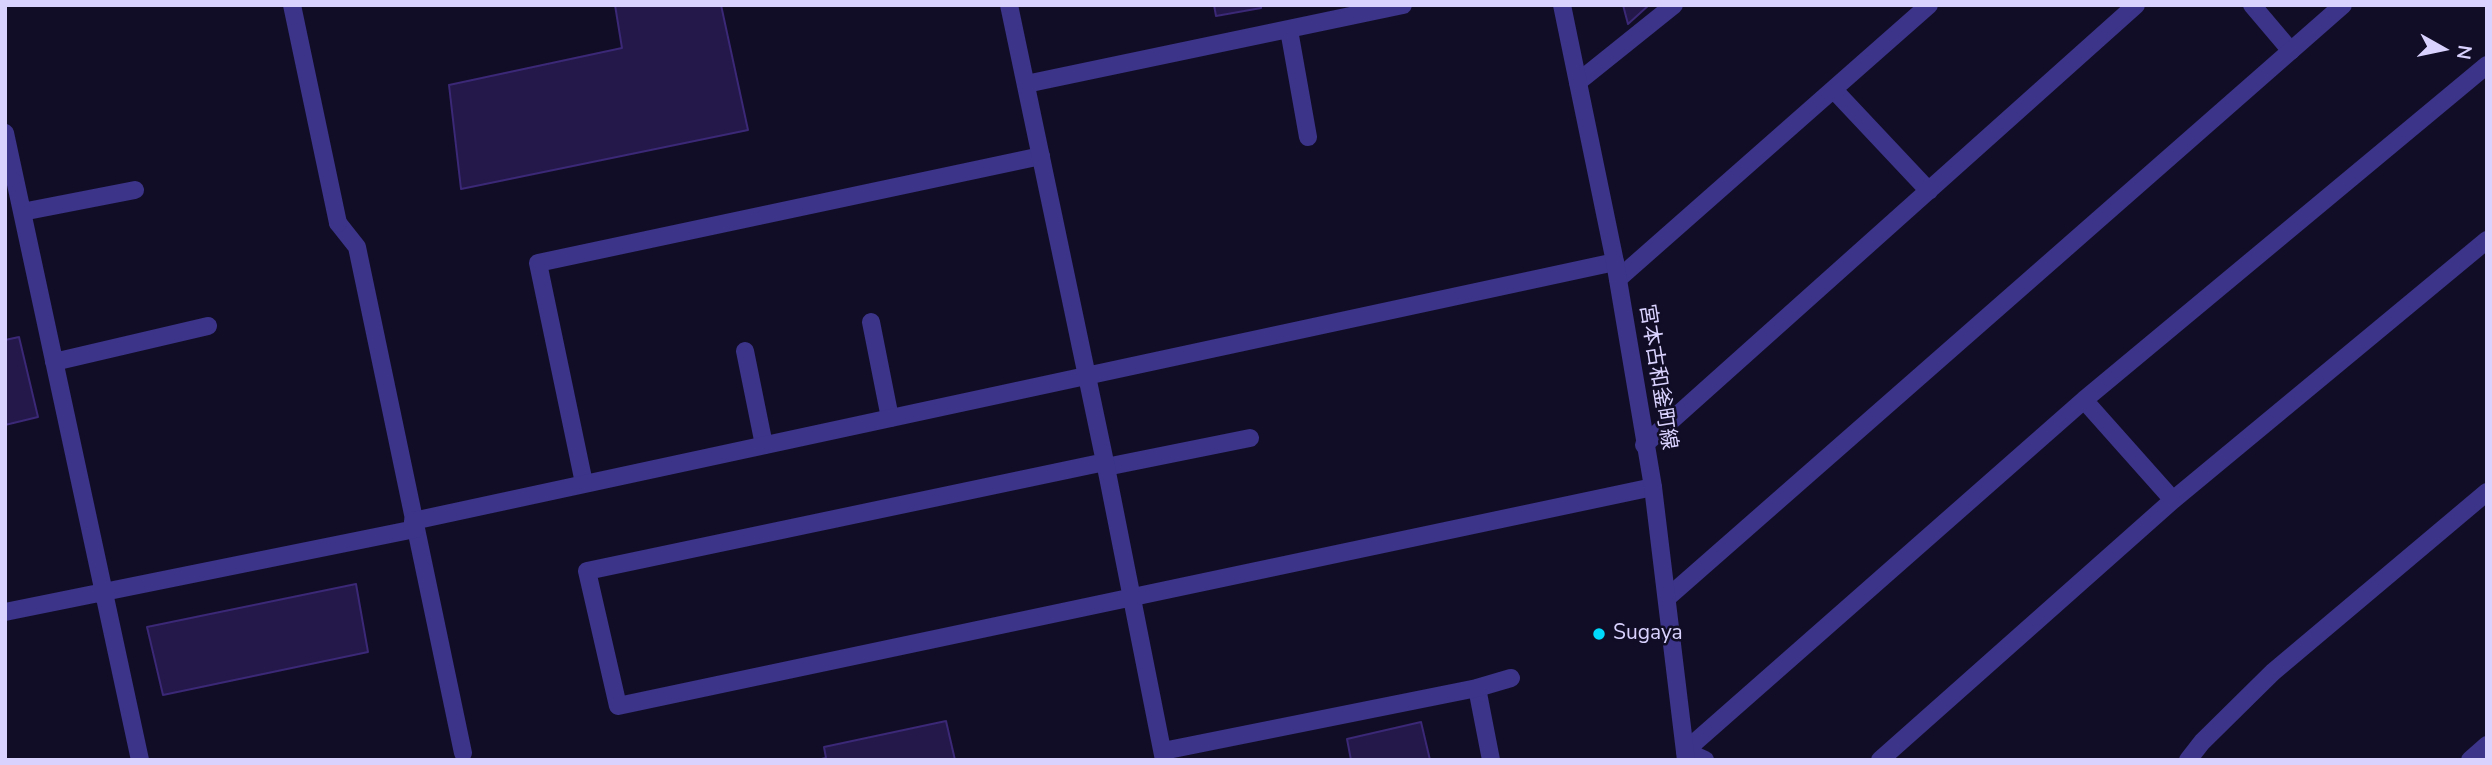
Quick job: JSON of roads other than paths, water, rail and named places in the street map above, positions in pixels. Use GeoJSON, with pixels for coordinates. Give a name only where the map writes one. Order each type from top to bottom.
{"type":"FeatureCollection","features":[{"type":"Feature","properties":{"kind":"street"},"geometry":{"type":"LineString","coordinates":[[292,5],[338,223],[358,247],[463,753]]}},
{"type":"Feature","properties":{"kind":"street"},"geometry":{"type":"LineString","coordinates":[[1009,5],[1164,756],[1477,688],[1511,678]]}},
{"type":"Feature","properties":{"kind":"street"},"geometry":{"type":"LineString","coordinates":[[1026,84],[1403,5]]}},
{"type":"Feature","properties":{"kind":"street","name":"宮本古和釜町線"},"geometry":{"type":"LineString","coordinates":[[1562,5],[1616,271],[1653,487],[1686,756]]}},
{"type":"Feature","properties":{"kind":"street"},"geometry":{"type":"LineString","coordinates":[[1577,82],[1674,5]]}},
{"type":"Feature","properties":{"kind":"street"},"geometry":{"type":"LineString","coordinates":[[5,612],[414,525],[584,483],[1087,374],[1616,271],[1834,90],[1929,5]]}},
{"type":"Feature","properties":{"kind":"street"},"geometry":{"type":"LineString","coordinates":[[1644,445],[2136,5]]}},
{"type":"Feature","properties":{"kind":"street"},"geometry":{"type":"LineString","coordinates":[[2252,5],[2291,51]]}},
{"type":"Feature","properties":{"kind":"street"},"geometry":{"type":"LineString","coordinates":[[1667,598],[2343,5]]}},
{"type":"Feature","properties":{"kind":"street"},"geometry":{"type":"LineString","coordinates":[[1289,30],[1308,137]]}},
{"type":"Feature","properties":{"kind":"street"},"geometry":{"type":"LineString","coordinates":[[1686,756],[2084,400],[2487,65]]}},
{"type":"Feature","properties":{"kind":"street"},"geometry":{"type":"LineString","coordinates":[[1834,90],[1929,191]]}},
{"type":"Feature","properties":{"kind":"street"},"geometry":{"type":"LineString","coordinates":[[5,133],[140,760]]}},
{"type":"Feature","properties":{"kind":"street"},"geometry":{"type":"LineString","coordinates":[[584,483],[538,263],[1041,156]]}},
{"type":"Feature","properties":{"kind":"street"},"geometry":{"type":"LineString","coordinates":[[22,212],[135,190]]}},
{"type":"Feature","properties":{"kind":"street"},"geometry":{"type":"LineString","coordinates":[[1880,760],[2173,500],[2487,240]]}},
{"type":"Feature","properties":{"kind":"street"},"geometry":{"type":"LineString","coordinates":[[871,322],[890,418]]}},
{"type":"Feature","properties":{"kind":"street"},"geometry":{"type":"LineString","coordinates":[[54,362],[208,326]]}},
{"type":"Feature","properties":{"kind":"street"},"geometry":{"type":"LineString","coordinates":[[745,351],[764,445]]}},
{"type":"Feature","properties":{"kind":"street"},"geometry":{"type":"LineString","coordinates":[[2084,400],[2173,500]]}},
{"type":"Feature","properties":{"kind":"street"},"geometry":{"type":"LineString","coordinates":[[1250,438],[1105,464],[587,571],[618,706],[1653,487]]}},
{"type":"Feature","properties":{"kind":"street"},"geometry":{"type":"LineString","coordinates":[[2188,760],[2202,741],[2273,671],[2486,495]]}},
{"type":"Feature","properties":{"kind":"street"},"geometry":{"type":"LineString","coordinates":[[1477,688],[1491,760]]}},
{"type":"Feature","properties":{"kind":"street"},"geometry":{"type":"LineString","coordinates":[[2470,760],[2487,745]]}},
{"type":"Feature","properties":{"kind":"street"},"geometry":{"type":"LineString","coordinates":[[1686,756],[1705,760]]}},
{"type":"Feature","properties":{"kind":"place","name":"Sugaya"},"geometry":{"type":"Point","coordinates":[1599,634]}}]}
